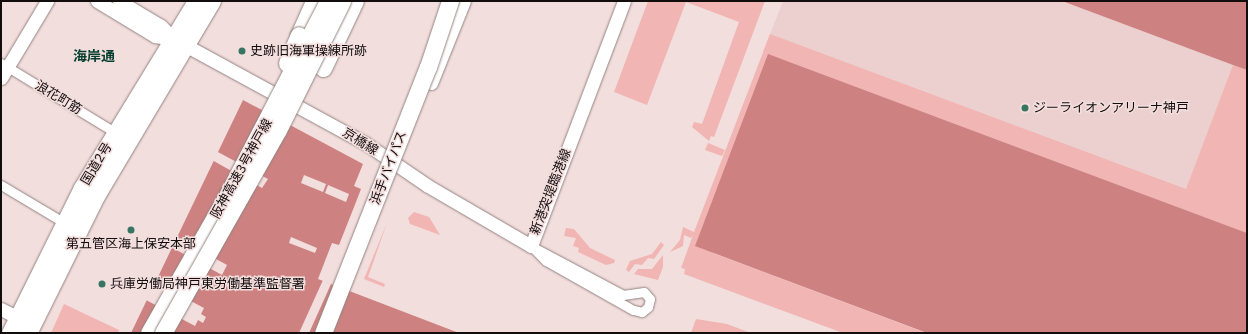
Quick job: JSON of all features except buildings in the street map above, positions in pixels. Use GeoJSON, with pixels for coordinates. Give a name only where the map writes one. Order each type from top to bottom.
{"type":"FeatureCollection","features":[{"type":"Feature","properties":{"kind":"highway","name":"国道2号"},"geometry":{"type":"LineString","coordinates":[[10,333],[26,325],[180,42],[196,1]]}},
{"type":"Feature","properties":{"kind":"highway","name":"国道2号"},"geometry":{"type":"LineString","coordinates":[[26,325],[63,222],[116,133],[180,42],[212,1]]}},
{"type":"Feature","properties":{"kind":"highway"},"geometry":{"type":"LineString","coordinates":[[233,198],[314,1]]}},
{"type":"Feature","properties":{"kind":"highway","name":"阪神高速3号神戸線"},"geometry":{"type":"LineString","coordinates":[[164,333],[233,198],[328,1]]}},
{"type":"Feature","properties":{"kind":"highway","name":"阪神高速3号神戸線"},"geometry":{"type":"LineString","coordinates":[[149,333],[288,110],[342,1]]}},
{"type":"Feature","properties":{"kind":"highway"},"geometry":{"type":"LineString","coordinates":[[233,198],[299,110],[355,1]]}},
{"type":"Feature","properties":{"kind":"highway","name":"浜手バイパス"},"geometry":{"type":"LineString","coordinates":[[322,333],[425,74],[451,1]]}},
{"type":"Feature","properties":{"kind":"highway","name":"浜手バイパス"},"geometry":{"type":"LineString","coordinates":[[327,333],[429,75],[451,1]]}},
{"type":"Feature","properties":{"kind":"street"},"geometry":{"type":"LineString","coordinates":[[3,70],[47,1]]}},
{"type":"Feature","properties":{"kind":"street"},"geometry":{"type":"LineString","coordinates":[[97,1],[155,36],[180,42]]}},
{"type":"Feature","properties":{"kind":"street"},"geometry":{"type":"LineString","coordinates":[[119,1],[161,26],[180,42]]}},
{"type":"Feature","properties":{"kind":"street","name":"京橋線"},"geometry":{"type":"LineString","coordinates":[[180,42],[365,143],[385,157],[451,1]]}},
{"type":"Feature","properties":{"kind":"street"},"geometry":{"type":"LineString","coordinates":[[396,165],[464,1]]}},
{"type":"Feature","properties":{"kind":"street","name":"新港突堤臨港線"},"geometry":{"type":"LineString","coordinates":[[385,157],[531,246],[624,1]]}},
{"type":"Feature","properties":{"kind":"street","name":"浪花町筋"},"geometry":{"type":"LineString","coordinates":[[3,70],[116,133]]}},
{"type":"Feature","properties":{"kind":"street"},"geometry":{"type":"LineString","coordinates":[[1,185],[63,222]]}},
{"type":"Feature","properties":{"kind":"street"},"geometry":{"type":"LineString","coordinates":[[531,246],[623,295],[644,292],[650,298],[648,307],[642,312],[633,310],[546,261],[531,246]]}},
{"type":"Feature","properties":{"kind":"street"},"geometry":{"type":"LineString","coordinates":[[1,309],[26,325]]}},
{"type":"Feature","properties":{"kind":"shaded area"},"geometry":{"type":"Polygon","coordinates":[[[648,1],[765,1],[714,137],[711,136],[709,141],[692,127],[694,122],[702,124],[739,22],[686,2],[647,105],[614,92],[648,1]]]}},
{"type":"Feature","properties":{"kind":"shaded area"},"geometry":{"type":"Polygon","coordinates":[[[783,1],[1062,1],[1247,70],[1247,233],[763,52],[783,1]]]}},
{"type":"Feature","properties":{"kind":"shaded area"},"geometry":{"type":"Polygon","coordinates":[[[1062,1],[1247,1],[1247,70],[1233,65],[1062,1]]]}},
{"type":"Feature","properties":{"kind":"shaded area"},"geometry":{"type":"Polygon","coordinates":[[[770,34],[1186,189],[1233,65],[1247,70],[1247,233],[786,61],[713,253],[926,333],[843,333],[684,274],[685,269],[681,268],[693,235],[691,238],[684,235],[683,246],[670,252],[680,240],[683,227],[694,232],[770,34]]]}},
{"type":"Feature","properties":{"kind":"shaded area"},"geometry":{"type":"Polygon","coordinates":[[[768,54],[1247,233],[1247,333],[927,333],[695,246],[768,54]]]}},
{"type":"Feature","properties":{"kind":"shaded area"},"geometry":{"type":"Polygon","coordinates":[[[243,100],[363,164],[354,186],[361,189],[356,202],[339,245],[332,243],[318,279],[459,333],[131,333],[243,100]]]}},
{"type":"Feature","properties":{"kind":"shaded area"},"geometry":{"type":"Polygon","coordinates":[[[708,143],[725,150],[722,156],[705,150],[708,143]]]}},
{"type":"Feature","properties":{"kind":"shaded area"},"geometry":{"type":"Polygon","coordinates":[[[414,212],[429,217],[440,235],[410,224],[408,218],[414,212]]]}},
{"type":"Feature","properties":{"kind":"shaded area"},"geometry":{"type":"Polygon","coordinates":[[[387,223],[368,277],[385,284],[384,287],[364,279],[387,223]]]}},
{"type":"Feature","properties":{"kind":"shaded area"},"geometry":{"type":"Polygon","coordinates":[[[566,228],[574,229],[590,248],[615,260],[614,263],[606,265],[578,252],[579,248],[573,246],[576,238],[564,236],[566,228]]]}},
{"type":"Feature","properties":{"kind":"shaded area"},"geometry":{"type":"Polygon","coordinates":[[[661,242],[664,245],[654,259],[648,258],[642,265],[635,264],[629,272],[626,270],[630,261],[652,254],[661,242]]]}},
{"type":"Feature","properties":{"kind":"shaded area"},"geometry":{"type":"Polygon","coordinates":[[[663,255],[663,267],[658,280],[634,274],[638,269],[652,269],[663,255]]]}},
{"type":"Feature","properties":{"kind":"shaded area"},"geometry":{"type":"Polygon","coordinates":[[[64,304],[119,330],[118,333],[51,333],[64,304]]]}},
{"type":"Feature","properties":{"kind":"shaded area"},"geometry":{"type":"Polygon","coordinates":[[[696,319],[727,324],[748,332],[691,333],[696,319]]]}},
{"type":"Feature","properties":{"kind":"pier"},"geometry":{"type":"Polygon","coordinates":[[[216,151],[268,179],[262,188],[212,160],[216,151]]]}},
{"type":"Feature","properties":{"kind":"pier"},"geometry":{"type":"Polygon","coordinates":[[[304,175],[326,184],[323,192],[301,183],[304,175]]]}},
{"type":"Feature","properties":{"kind":"pier"},"geometry":{"type":"Polygon","coordinates":[[[328,185],[349,194],[346,202],[325,193],[328,185]]]}},
{"type":"Feature","properties":{"kind":"pier"},"geometry":{"type":"Polygon","coordinates":[[[176,237],[227,265],[222,275],[171,247],[176,237]]]}},
{"type":"Feature","properties":{"kind":"pier"},"geometry":{"type":"Polygon","coordinates":[[[291,237],[317,248],[315,253],[289,243],[291,237]]]}},
{"type":"Feature","properties":{"kind":"pier"},"geometry":{"type":"Polygon","coordinates":[[[323,280],[331,284],[309,333],[299,333],[323,280]]]}},
{"type":"Feature","properties":{"kind":"pier"},"geometry":{"type":"Polygon","coordinates":[[[155,282],[204,308],[201,314],[206,317],[203,323],[198,320],[195,326],[146,300],[155,282]]]}},
{"type":"Feature","properties":{"kind":"place","name":"史跡旧海軍操練所跡"},"geometry":{"type":"Point","coordinates":[242,51]}},
{"type":"Feature","properties":{"kind":"place","name":"ジーライオンアリーナ神戸"},"geometry":{"type":"Point","coordinates":[1025,108]}},
{"type":"Feature","properties":{"kind":"place","name":"第五管区海上保安本部"},"geometry":{"type":"Point","coordinates":[131,230]}},
{"type":"Feature","properties":{"kind":"place","name":"兵庫労働局神戸東労働基準監督署"},"geometry":{"type":"Point","coordinates":[102,284]}},
{"type":"Feature","properties":{"kind":"district","name":"海岸通"},"geometry":{"type":"Point","coordinates":[94,56]}}]}
